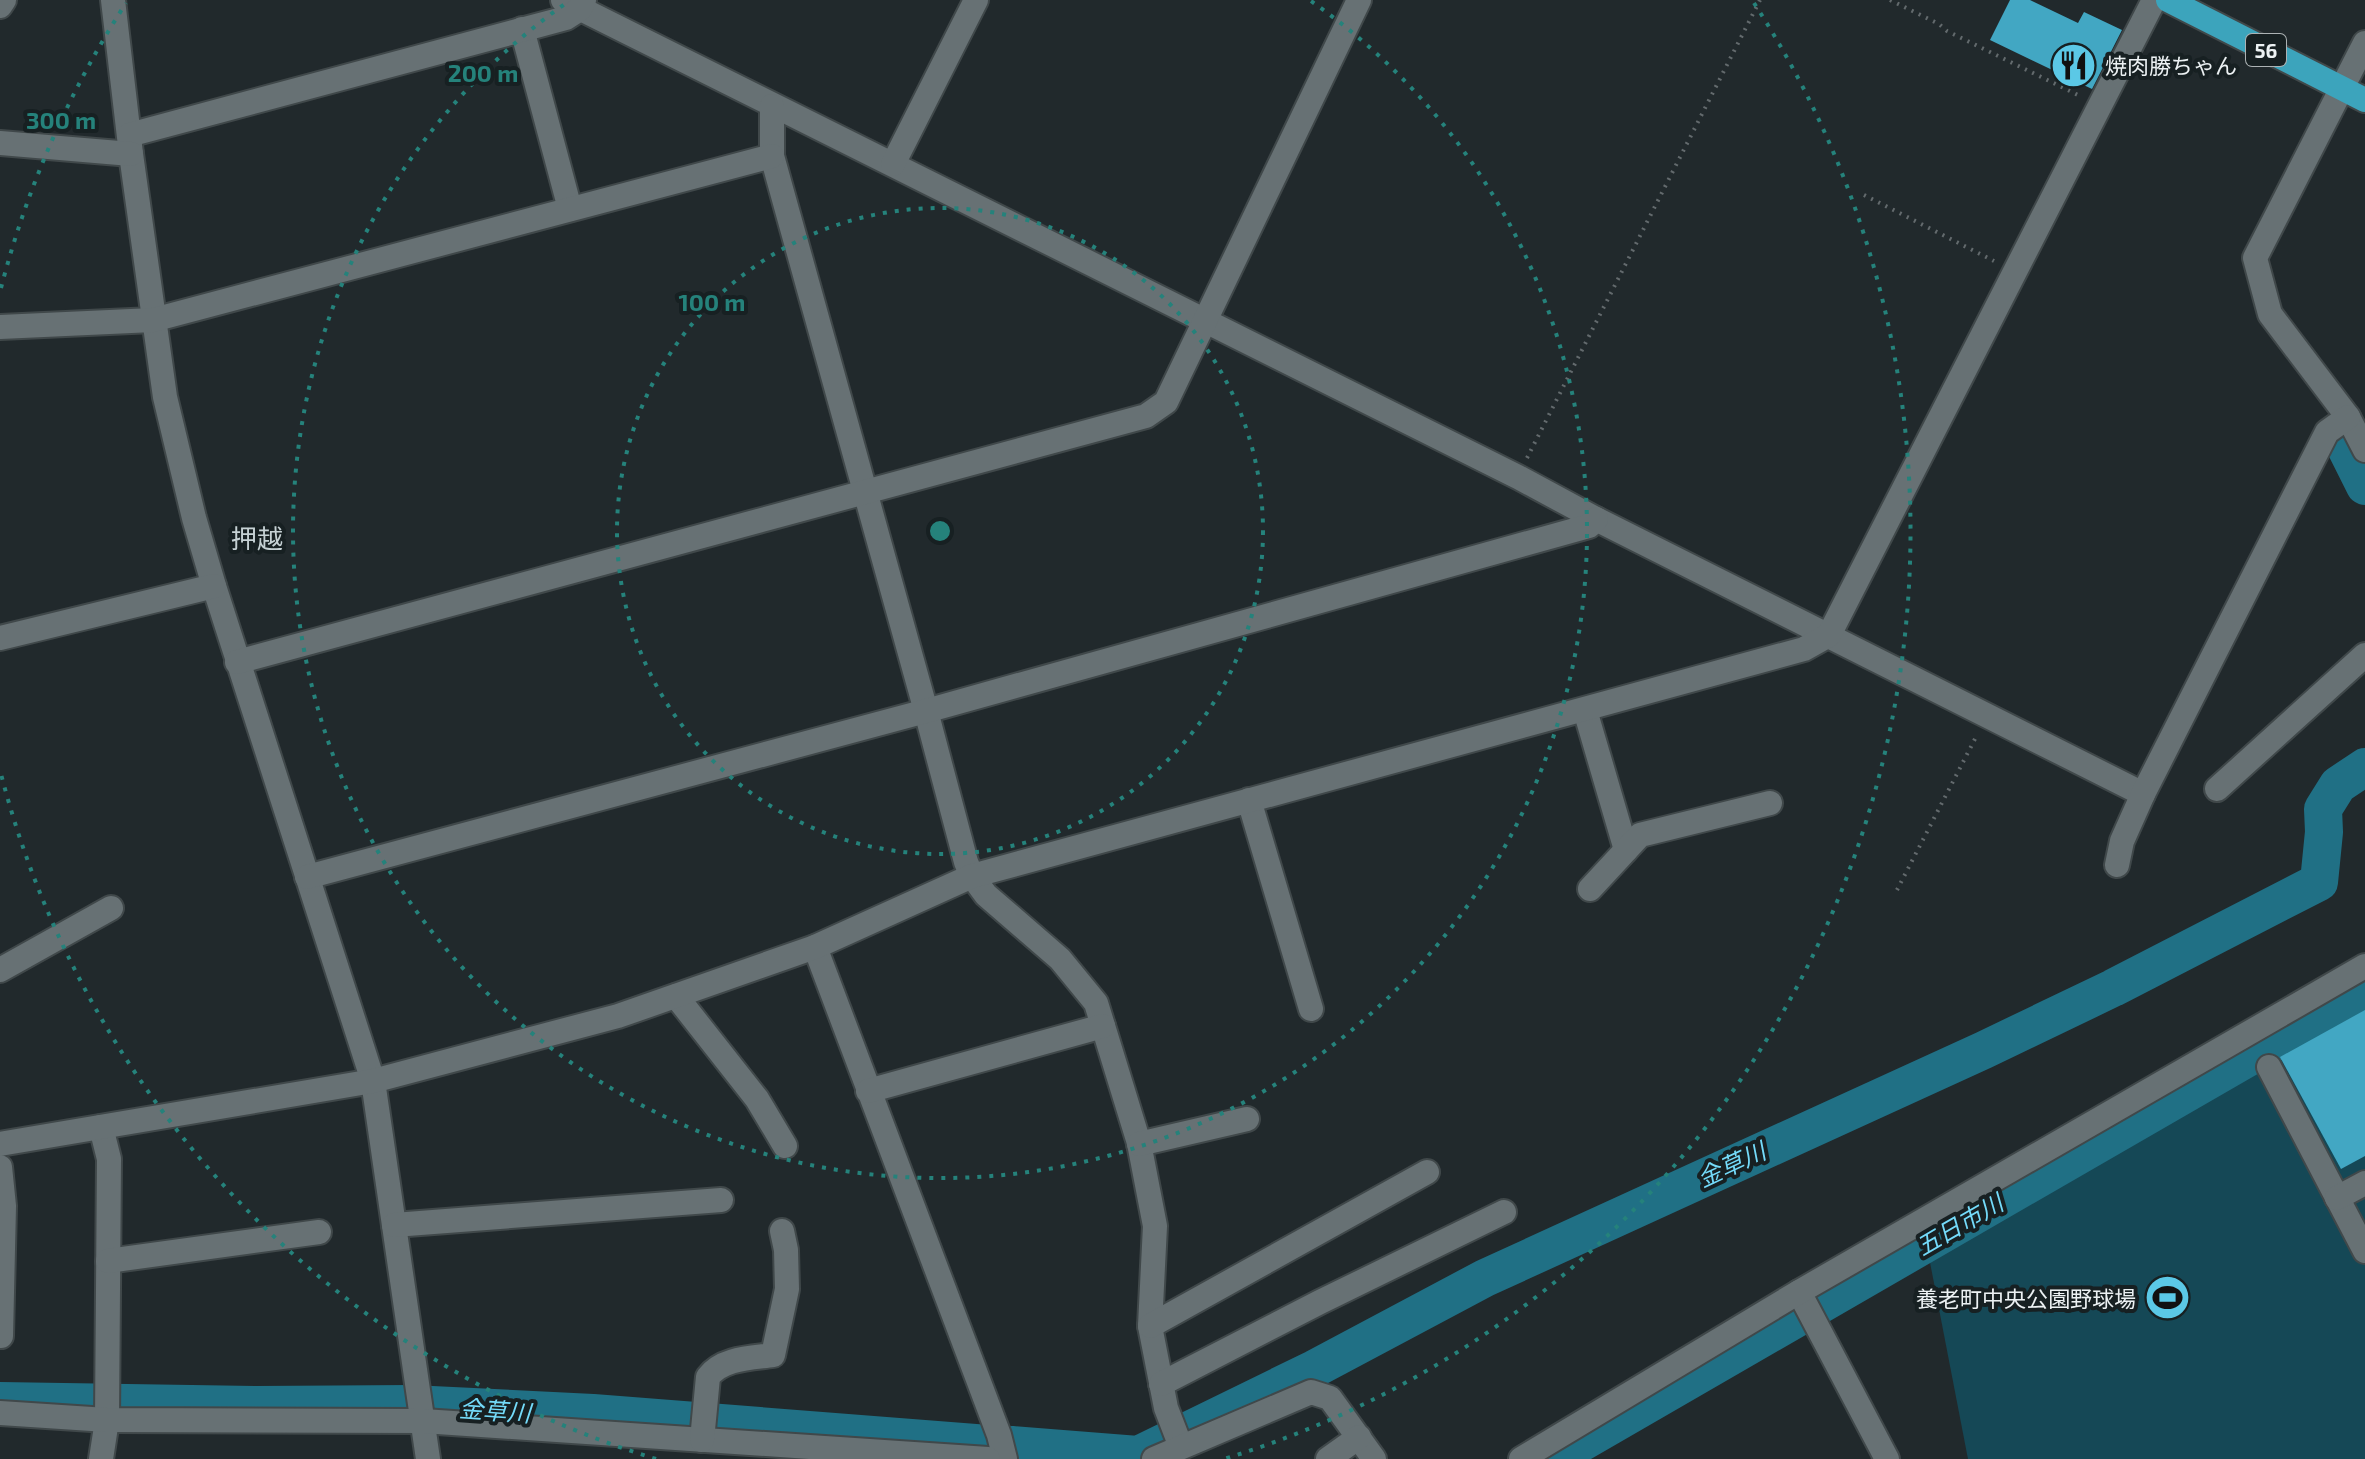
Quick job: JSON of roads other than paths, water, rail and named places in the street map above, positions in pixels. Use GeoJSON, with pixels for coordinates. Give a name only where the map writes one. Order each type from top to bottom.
{"type":"FeatureCollection","features":[{"type":"Feature","properties":{"kind":"main road","name":"56"},"geometry":{"type":"LineString","coordinates":[[2168,0],[2365,100]]}},
{"type":"Feature","properties":{"kind":"street"},"geometry":{"type":"LineString","coordinates":[[0,6],[4,0]]}},
{"type":"Feature","properties":{"kind":"street"},"geometry":{"type":"LineString","coordinates":[[113,0],[165,397],[194,518],[237,662],[373,1081],[428,1459]]}},
{"type":"Feature","properties":{"kind":"street"},"geometry":{"type":"LineString","coordinates":[[893,164],[976,0]]}},
{"type":"Feature","properties":{"kind":"street"},"geometry":{"type":"LineString","coordinates":[[237,662],[1146,416],[1166,402],[1359,0]]}},
{"type":"Feature","properties":{"kind":"street"},"geometry":{"type":"LineString","coordinates":[[0,1144],[373,1081],[618,1016],[815,947],[972,876],[1804,649],[1829,635],[2154,0]]}},
{"type":"Feature","properties":{"kind":"street"},"geometry":{"type":"LineString","coordinates":[[0,143],[130,144],[566,18],[576,3],[772,106],[1206,320],[2143,794]]}},
{"type":"Feature","properties":{"kind":"street"},"geometry":{"type":"LineString","coordinates":[[522,29],[570,209]]}},
{"type":"Feature","properties":{"kind":"street"},"geometry":{"type":"LineString","coordinates":[[2365,43],[2255,258],[2270,314],[2348,417],[2365,450]]}},
{"type":"Feature","properties":{"kind":"street"},"geometry":{"type":"LineString","coordinates":[[772,106],[772,156],[966,862],[986,895],[1060,959],[1096,1003],[1139,1144],[1155,1226],[1150,1326],[1166,1408],[1178,1438]]}},
{"type":"Feature","properties":{"kind":"street"},"geometry":{"type":"LineString","coordinates":[[0,327],[153,320],[772,156]]}},
{"type":"Feature","properties":{"kind":"street"},"geometry":{"type":"LineString","coordinates":[[2117,865],[2122,841],[2143,794],[2327,432],[2348,417]]}},
{"type":"Feature","properties":{"kind":"street"},"geometry":{"type":"LineString","coordinates":[[307,877],[926,711],[1589,526],[1596,519]]}},
{"type":"Feature","properties":{"kind":"street"},"geometry":{"type":"LineString","coordinates":[[0,638],[214,586]]}},
{"type":"Feature","properties":{"kind":"street"},"geometry":{"type":"LineString","coordinates":[[2217,789],[2365,655]]}},
{"type":"Feature","properties":{"kind":"street"},"geometry":{"type":"LineString","coordinates":[[1585,710],[1626,850]]}},
{"type":"Feature","properties":{"kind":"street"},"geometry":{"type":"LineString","coordinates":[[1249,800],[1311,1009]]}},
{"type":"Feature","properties":{"kind":"street"},"geometry":{"type":"LineString","coordinates":[[1590,889],[1640,835],[1770,803]]}},
{"type":"Feature","properties":{"kind":"street"},"geometry":{"type":"LineString","coordinates":[[0,970],[111,908]]}},
{"type":"Feature","properties":{"kind":"street"},"geometry":{"type":"LineString","coordinates":[[815,947],[999,1435],[1005,1459]]}},
{"type":"Feature","properties":{"kind":"street"},"geometry":{"type":"LineString","coordinates":[[1521,1459],[1799,1292],[2365,966]]}},
{"type":"Feature","properties":{"kind":"street"},"geometry":{"type":"LineString","coordinates":[[676,996],[757,1099],[785,1146]]}},
{"type":"Feature","properties":{"kind":"street"},"geometry":{"type":"LineString","coordinates":[[868,1091],[1103,1026]]}},
{"type":"Feature","properties":{"kind":"street"},"geometry":{"type":"LineString","coordinates":[[2269,1067],[2365,1251]]}},
{"type":"Feature","properties":{"kind":"street"},"geometry":{"type":"LineString","coordinates":[[1139,1144],[1247,1119]]}},
{"type":"Feature","properties":{"kind":"street"},"geometry":{"type":"LineString","coordinates":[[101,1127],[109,1159],[107,1420],[101,1459]]}},
{"type":"Feature","properties":{"kind":"street"},"geometry":{"type":"LineString","coordinates":[[0,1167],[4,1206],[1,1336]]}},
{"type":"Feature","properties":{"kind":"street"},"geometry":{"type":"LineString","coordinates":[[1150,1326],[1427,1172]]}},
{"type":"Feature","properties":{"kind":"street"},"geometry":{"type":"LineString","coordinates":[[2337,1198],[2365,1183]]}},
{"type":"Feature","properties":{"kind":"street"},"geometry":{"type":"LineString","coordinates":[[394,1225],[721,1200]]}},
{"type":"Feature","properties":{"kind":"street"},"geometry":{"type":"LineString","coordinates":[[1161,1384],[1504,1212]]}},
{"type":"Feature","properties":{"kind":"street"},"geometry":{"type":"LineString","coordinates":[[703,1428],[708,1377],[714,1369],[740,1359],[773,1355],[787,1289],[782,1231]]}},
{"type":"Feature","properties":{"kind":"street"},"geometry":{"type":"LineString","coordinates":[[108,1261],[319,1232]]}},
{"type":"Feature","properties":{"kind":"street"},"geometry":{"type":"LineString","coordinates":[[1799,1292],[1887,1459]]}},
{"type":"Feature","properties":{"kind":"street"},"geometry":{"type":"LineString","coordinates":[[1154,1459],[1178,1438],[1311,1392],[1330,1398],[1374,1459]]}},
{"type":"Feature","properties":{"kind":"street"},"geometry":{"type":"LineString","coordinates":[[0,1413],[107,1420],[423,1421],[703,1428],[736,1451],[988,1459]]}},
{"type":"Feature","properties":{"kind":"street"},"geometry":{"type":"LineString","coordinates":[[1328,1459],[1359,1437]]}},
{"type":"Feature","properties":{"kind":"waterway","name":"金草川"},"geometry":{"type":"LineString","coordinates":[[2342,440],[2365,486]]}},
{"type":"Feature","properties":{"kind":"waterway","name":"金草川"},"geometry":{"type":"LineString","coordinates":[[1012,1445],[1138,1455],[1314,1369],[1485,1278],[2113,988],[2319,882],[2323,809],[2338,785],[2365,767]]}},
{"type":"Feature","properties":{"kind":"waterway","name":"五日市川"},"geometry":{"type":"LineString","coordinates":[[1553,1459],[2365,990]]}},
{"type":"Feature","properties":{"kind":"waterway","name":"金草川"},"geometry":{"type":"LineString","coordinates":[[0,1401],[411,1404],[593,1413],[988,1444]]}},
{"type":"Feature","properties":{"kind":"place","name":"焼肉勝ちゃん"},"geometry":{"type":"Point","coordinates":[2074,65]}},
{"type":"Feature","properties":{"kind":"place","name":"養老町中央公園野球場"},"geometry":{"type":"Point","coordinates":[2167,1298]}},
{"type":"Feature","properties":{"kind":"district","name":"押越"},"geometry":{"type":"Point","coordinates":[257,537]}}]}
